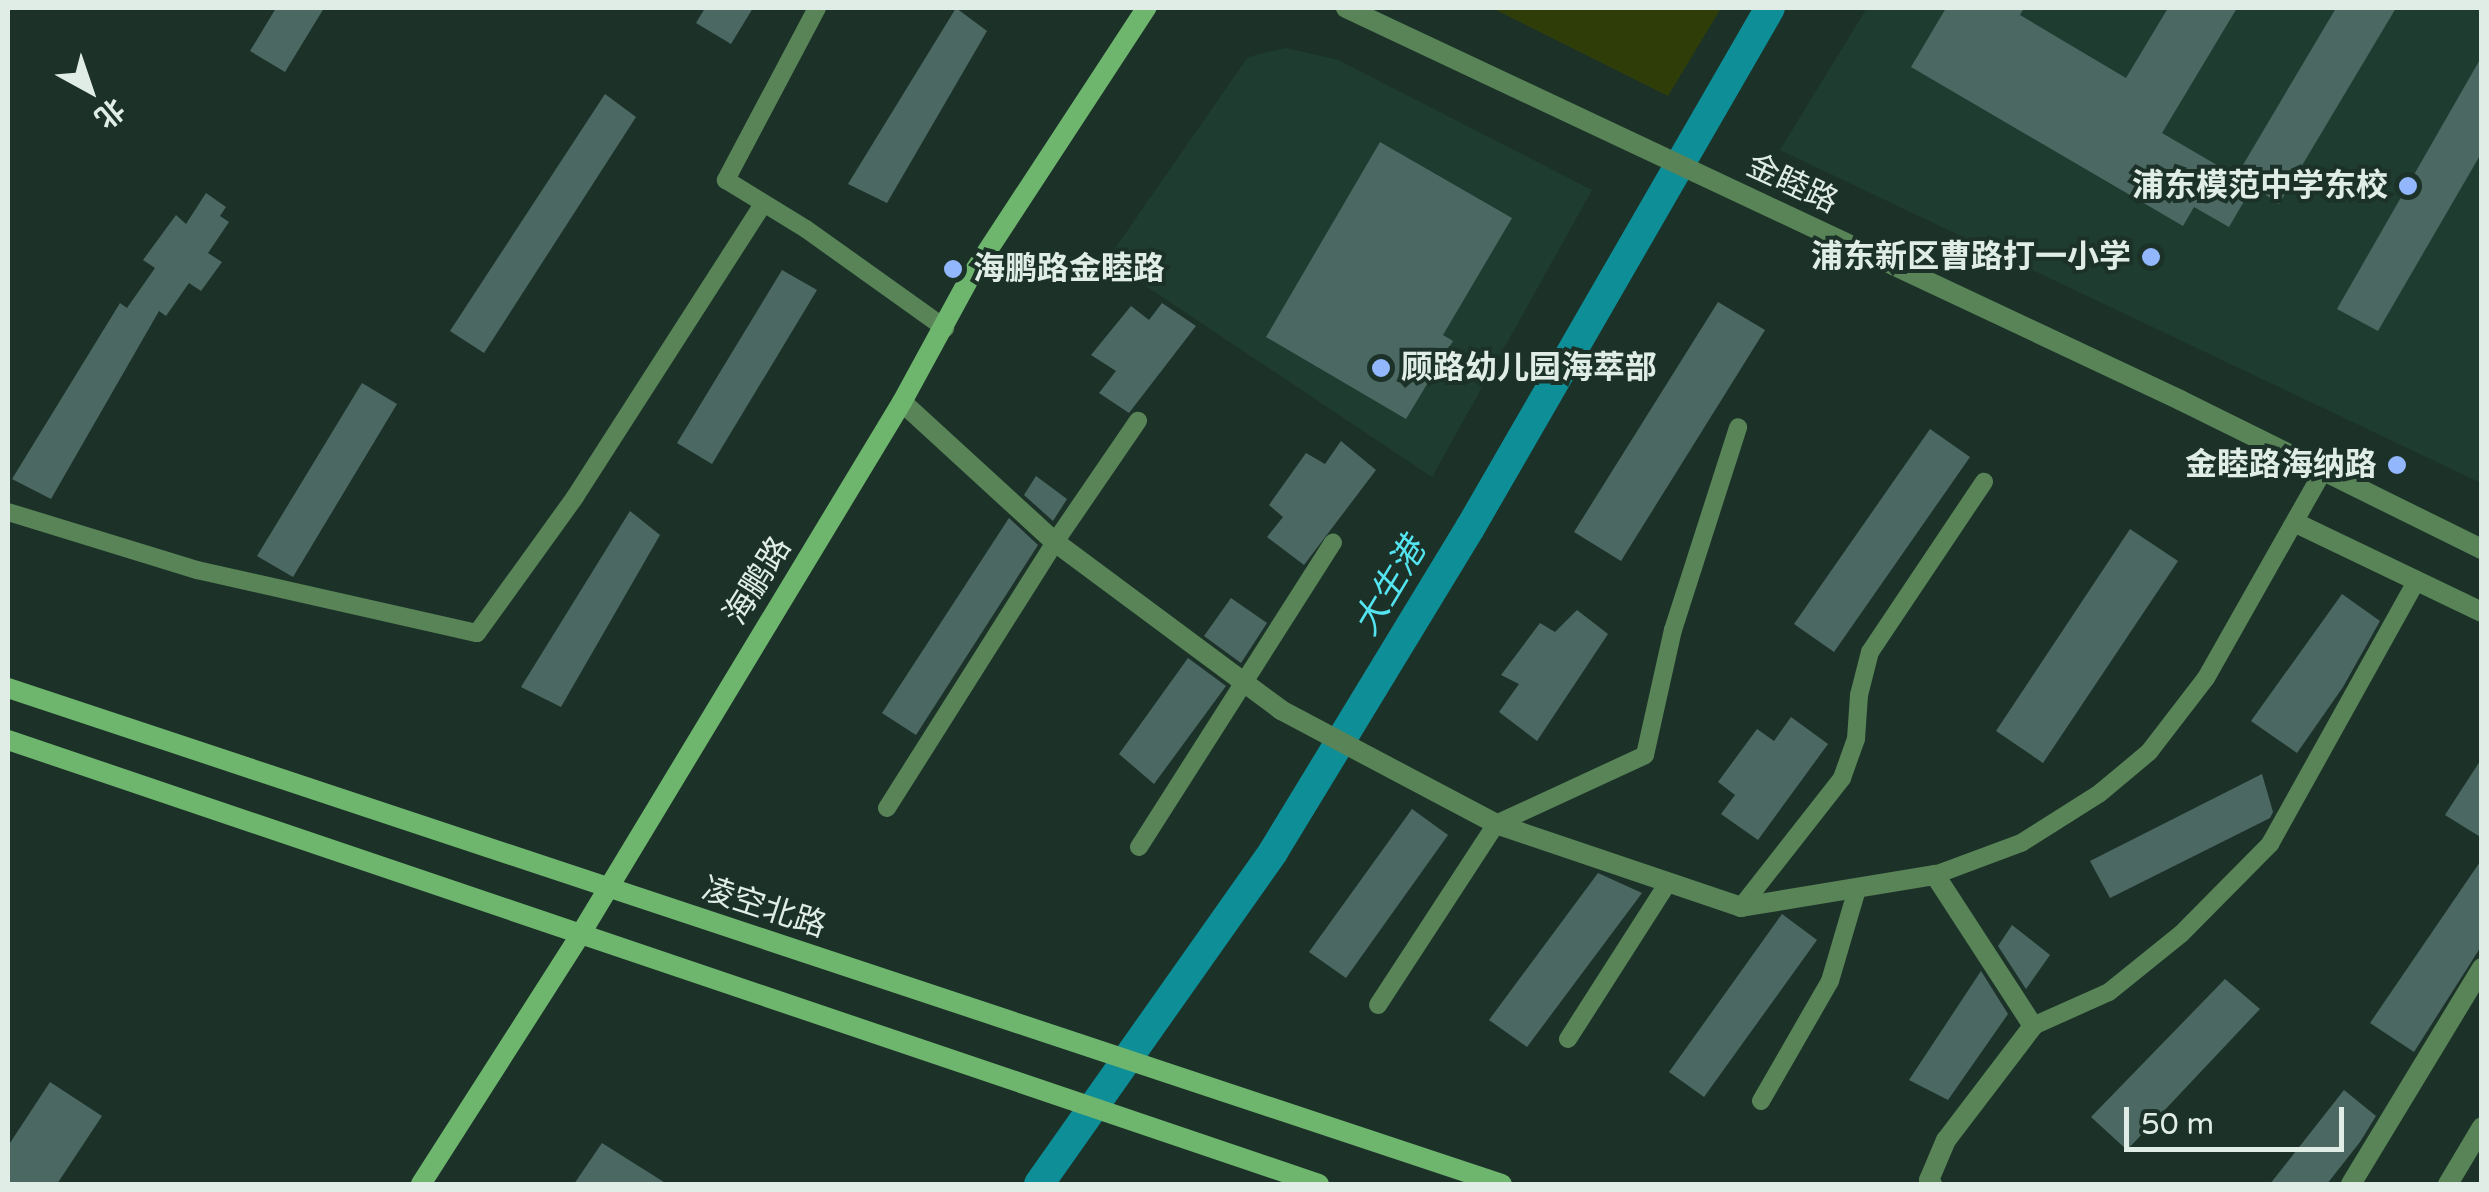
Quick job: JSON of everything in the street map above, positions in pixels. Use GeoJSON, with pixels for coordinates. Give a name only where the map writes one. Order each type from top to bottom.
{"type":"FeatureCollection","features":[{"type":"Feature","properties":{"kind":"main road","name":"海鹏路"},"geometry":{"type":"LineString","coordinates":[[421,1184],[580,935],[605,887],[902,402],[969,279],[1146,8]]}},
{"type":"Feature","properties":{"kind":"main road","name":"凌空北路"},"geometry":{"type":"LineString","coordinates":[[8,688],[1502,1184]]}},
{"type":"Feature","properties":{"kind":"main road"},"geometry":{"type":"LineString","coordinates":[[8,740],[1319,1184]]}},
{"type":"Feature","properties":{"kind":"street","name":"金睦路"},"geometry":{"type":"LineString","coordinates":[[1346,8],[2482,549]]}},
{"type":"Feature","properties":{"kind":"street"},"geometry":{"type":"LineString","coordinates":[[902,402],[1055,542],[1280,710],[1496,824],[1741,907],[1935,876],[2033,1026],[1946,1140],[1929,1180],[1932,1184]]}},
{"type":"Feature","properties":{"kind":"street"},"geometry":{"type":"LineString","coordinates":[[2296,523],[2482,612]]}},
{"type":"Feature","properties":{"kind":"street"},"geometry":{"type":"LineString","coordinates":[[2351,1184],[2482,968]]}},
{"type":"Feature","properties":{"kind":"street"},"geometry":{"type":"LineString","coordinates":[[2448,1184],[2482,1127]]}},
{"type":"Feature","properties":{"kind":"lane"},"geometry":{"type":"LineString","coordinates":[[817,8],[726,180],[945,328]]}},
{"type":"Feature","properties":{"kind":"lane"},"geometry":{"type":"LineString","coordinates":[[8,512],[197,570],[476,633],[576,497],[763,204]]}},
{"type":"Feature","properties":{"kind":"lane"},"geometry":{"type":"LineString","coordinates":[[887,808],[1055,542],[1138,421]]}},
{"type":"Feature","properties":{"kind":"lane"},"geometry":{"type":"LineString","coordinates":[[1378,1005],[1496,824],[1645,755],[1674,630],[1738,428]]}},
{"type":"Feature","properties":{"kind":"lane"},"geometry":{"type":"LineString","coordinates":[[1935,876],[2021,844],[2100,793],[2150,752],[2206,678],[2323,471]]}},
{"type":"Feature","properties":{"kind":"lane"},"geometry":{"type":"LineString","coordinates":[[1741,907],[1842,778],[1856,739],[1859,695],[1870,652],[1984,482]]}},
{"type":"Feature","properties":{"kind":"lane"},"geometry":{"type":"LineString","coordinates":[[1139,847],[1333,542]]}},
{"type":"Feature","properties":{"kind":"lane"},"geometry":{"type":"LineString","coordinates":[[2033,1026],[2109,992],[2181,934],[2270,844],[2417,580]]}},
{"type":"Feature","properties":{"kind":"lane"},"geometry":{"type":"LineString","coordinates":[[1568,1040],[1667,884]]}},
{"type":"Feature","properties":{"kind":"lane"},"geometry":{"type":"LineString","coordinates":[[1761,1101],[1830,982],[1857,888]]}},
{"type":"Feature","properties":{"kind":"shaded area","name":"浦东新区曹路打一小学"},"geometry":{"type":"Polygon","coordinates":[[[1867,8],[2481,8],[2481,483],[1780,150],[1867,8]]]}},
{"type":"Feature","properties":{"kind":"shaded area","name":"顾路幼儿园海萃部"},"geometry":{"type":"Polygon","coordinates":[[[1286,48],[1338,60],[1592,190],[1432,477],[1107,260],[1248,57],[1286,48]]]}},
{"type":"Feature","properties":{"kind":"green space"},"geometry":{"type":"Polygon","coordinates":[[[1492,8],[1721,8],[1668,96],[1492,8]]]}},
{"type":"Feature","properties":{"kind":"building"},"geometry":{"type":"Polygon","coordinates":[[[276,8],[324,8],[285,72],[250,51],[276,8]]]}},
{"type":"Feature","properties":{"kind":"building"},"geometry":{"type":"Polygon","coordinates":[[[705,8],[753,8],[731,44],[696,23],[705,8]]]}},
{"type":"Feature","properties":{"kind":"building"},"geometry":{"type":"Polygon","coordinates":[[[956,8],[987,31],[887,203],[848,184],[956,8]]]}},
{"type":"Feature","properties":{"kind":"building"},"geometry":{"type":"Polygon","coordinates":[[[1946,8],[2024,8],[2020,15],[2126,78],[2168,8],[2237,8],[2162,133],[2253,186],[2229,227],[2194,207],[2183,226],[1911,67],[1946,8]]]}},
{"type":"Feature","properties":{"kind":"building"},"geometry":{"type":"Polygon","coordinates":[[[2336,8],[2396,8],[2279,204],[2237,175],[2336,8]]]}},
{"type":"Feature","properties":{"kind":"building"},"geometry":{"type":"Polygon","coordinates":[[[2482,56],[2482,152],[2378,331],[2337,309],[2482,56]]]}},
{"type":"Feature","properties":{"kind":"building"},"geometry":{"type":"Polygon","coordinates":[[[605,94],[636,117],[484,353],[450,331],[605,94]]]}},
{"type":"Feature","properties":{"kind":"building"},"geometry":{"type":"Polygon","coordinates":[[[1380,142],[1512,218],[1443,335],[1453,341],[1406,419],[1266,337],[1380,142]]]}},
{"type":"Feature","properties":{"kind":"building"},"geometry":{"type":"Polygon","coordinates":[[[206,193],[226,207],[220,216],[229,222],[208,253],[222,262],[201,291],[189,283],[166,316],[159,311],[51,499],[12,479],[120,303],[127,308],[155,268],[143,260],[176,215],[186,224],[206,193]]]}},
{"type":"Feature","properties":{"kind":"building"},"geometry":{"type":"Polygon","coordinates":[[[782,270],[817,290],[712,464],[677,443],[782,270]]]}},
{"type":"Feature","properties":{"kind":"building"},"geometry":{"type":"Polygon","coordinates":[[[1718,302],[1765,330],[1621,561],[1574,532],[1718,302]]]}},
{"type":"Feature","properties":{"kind":"building"},"geometry":{"type":"Polygon","coordinates":[[[1162,303],[1196,326],[1129,413],[1099,393],[1116,371],[1091,355],[1131,306],[1149,320],[1162,303]]]}},
{"type":"Feature","properties":{"kind":"building"},"geometry":{"type":"Polygon","coordinates":[[[362,383],[397,404],[293,577],[257,556],[362,383]]]}},
{"type":"Feature","properties":{"kind":"building"},"geometry":{"type":"Polygon","coordinates":[[[1930,429],[1970,457],[1834,652],[1794,624],[1930,429]]]}},
{"type":"Feature","properties":{"kind":"building"},"geometry":{"type":"Polygon","coordinates":[[[1341,441],[1376,470],[1304,565],[1267,537],[1283,517],[1269,505],[1306,453],[1325,464],[1341,441]]]}},
{"type":"Feature","properties":{"kind":"building"},"geometry":{"type":"Polygon","coordinates":[[[1036,476],[1067,499],[1053,521],[1024,495],[1036,476]]]}},
{"type":"Feature","properties":{"kind":"building"},"geometry":{"type":"Polygon","coordinates":[[[630,511],[660,535],[561,707],[521,687],[630,511]]]}},
{"type":"Feature","properties":{"kind":"building"},"geometry":{"type":"Polygon","coordinates":[[[1009,518],[1038,545],[916,735],[882,713],[1009,518]]]}},
{"type":"Feature","properties":{"kind":"building"},"geometry":{"type":"Polygon","coordinates":[[[2130,529],[2178,561],[2043,763],[1996,731],[2130,529]]]}},
{"type":"Feature","properties":{"kind":"building"},"geometry":{"type":"Polygon","coordinates":[[[2342,594],[2380,621],[2343,687],[2297,753],[2251,721],[2342,594]]]}},
{"type":"Feature","properties":{"kind":"building"},"geometry":{"type":"Polygon","coordinates":[[[1231,598],[1267,623],[1241,663],[1204,636],[1231,598]]]}},
{"type":"Feature","properties":{"kind":"building"},"geometry":{"type":"Polygon","coordinates":[[[1577,610],[1608,634],[1537,741],[1499,712],[1519,684],[1501,675],[1540,623],[1555,632],[1577,610]]]}},
{"type":"Feature","properties":{"kind":"building"},"geometry":{"type":"Polygon","coordinates":[[[1188,658],[1226,686],[1154,784],[1119,754],[1188,658]]]}},
{"type":"Feature","properties":{"kind":"building"},"geometry":{"type":"Polygon","coordinates":[[[1791,717],[1828,744],[1758,840],[1721,814],[1735,795],[1718,782],[1757,729],[1774,741],[1791,717]]]}},
{"type":"Feature","properties":{"kind":"building"},"geometry":{"type":"Polygon","coordinates":[[[2482,758],[2482,838],[2445,815],[2482,758]]]}},
{"type":"Feature","properties":{"kind":"building"},"geometry":{"type":"Polygon","coordinates":[[[2262,774],[2273,812],[2270,818],[2110,898],[2090,861],[2262,774]]]}},
{"type":"Feature","properties":{"kind":"building"},"geometry":{"type":"Polygon","coordinates":[[[1412,809],[1448,835],[1346,978],[1309,952],[1412,809]]]}},
{"type":"Feature","properties":{"kind":"building"},"geometry":{"type":"Polygon","coordinates":[[[2482,859],[2482,945],[2414,1052],[2370,1023],[2482,859]]]}},
{"type":"Feature","properties":{"kind":"building"},"geometry":{"type":"Polygon","coordinates":[[[1598,873],[1642,893],[1527,1047],[1489,1020],[1598,873]]]}},
{"type":"Feature","properties":{"kind":"building"},"geometry":{"type":"Polygon","coordinates":[[[1782,914],[1817,940],[1704,1097],[1669,1072],[1782,914]]]}},
{"type":"Feature","properties":{"kind":"building"},"geometry":{"type":"Polygon","coordinates":[[[2012,925],[2050,955],[2026,989],[1998,946],[2012,925]]]}},
{"type":"Feature","properties":{"kind":"building"},"geometry":{"type":"Polygon","coordinates":[[[1981,971],[2008,1014],[1948,1100],[1909,1080],[1981,971]]]}},
{"type":"Feature","properties":{"kind":"building"},"geometry":{"type":"Polygon","coordinates":[[[2225,979],[2260,1009],[2127,1150],[2091,1117],[2225,979]]]}},
{"type":"Feature","properties":{"kind":"building"},"geometry":{"type":"Polygon","coordinates":[[[50,1082],[102,1116],[57,1184],[8,1184],[8,1146],[50,1082]]]}},
{"type":"Feature","properties":{"kind":"building"},"geometry":{"type":"Polygon","coordinates":[[[2344,1090],[2376,1116],[2327,1184],[2270,1184],[2344,1090]]]}},
{"type":"Feature","properties":{"kind":"building"},"geometry":{"type":"Polygon","coordinates":[[[602,1143],[667,1184],[574,1184],[602,1143]]]}},
{"type":"Feature","properties":{"kind":"waterway","name":"大生港"},"geometry":{"type":"LineString","coordinates":[[1039,1184],[1273,852],[1470,528],[1770,8]]}},
{"type":"Feature","properties":{"kind":"place","name":"浦东模范中学东校"},"geometry":{"type":"Point","coordinates":[2408,186]}},
{"type":"Feature","properties":{"kind":"place","name":"浦东新区曹路打一小学"},"geometry":{"type":"Point","coordinates":[2151,257]}},
{"type":"Feature","properties":{"kind":"place","name":"海鹏路金睦路"},"geometry":{"type":"Point","coordinates":[953,269]}},
{"type":"Feature","properties":{"kind":"place","name":"顾路幼儿园海萃部"},"geometry":{"type":"Point","coordinates":[1381,368]}},
{"type":"Feature","properties":{"kind":"place","name":"金睦路海纳路"},"geometry":{"type":"Point","coordinates":[2397,465]}}]}
